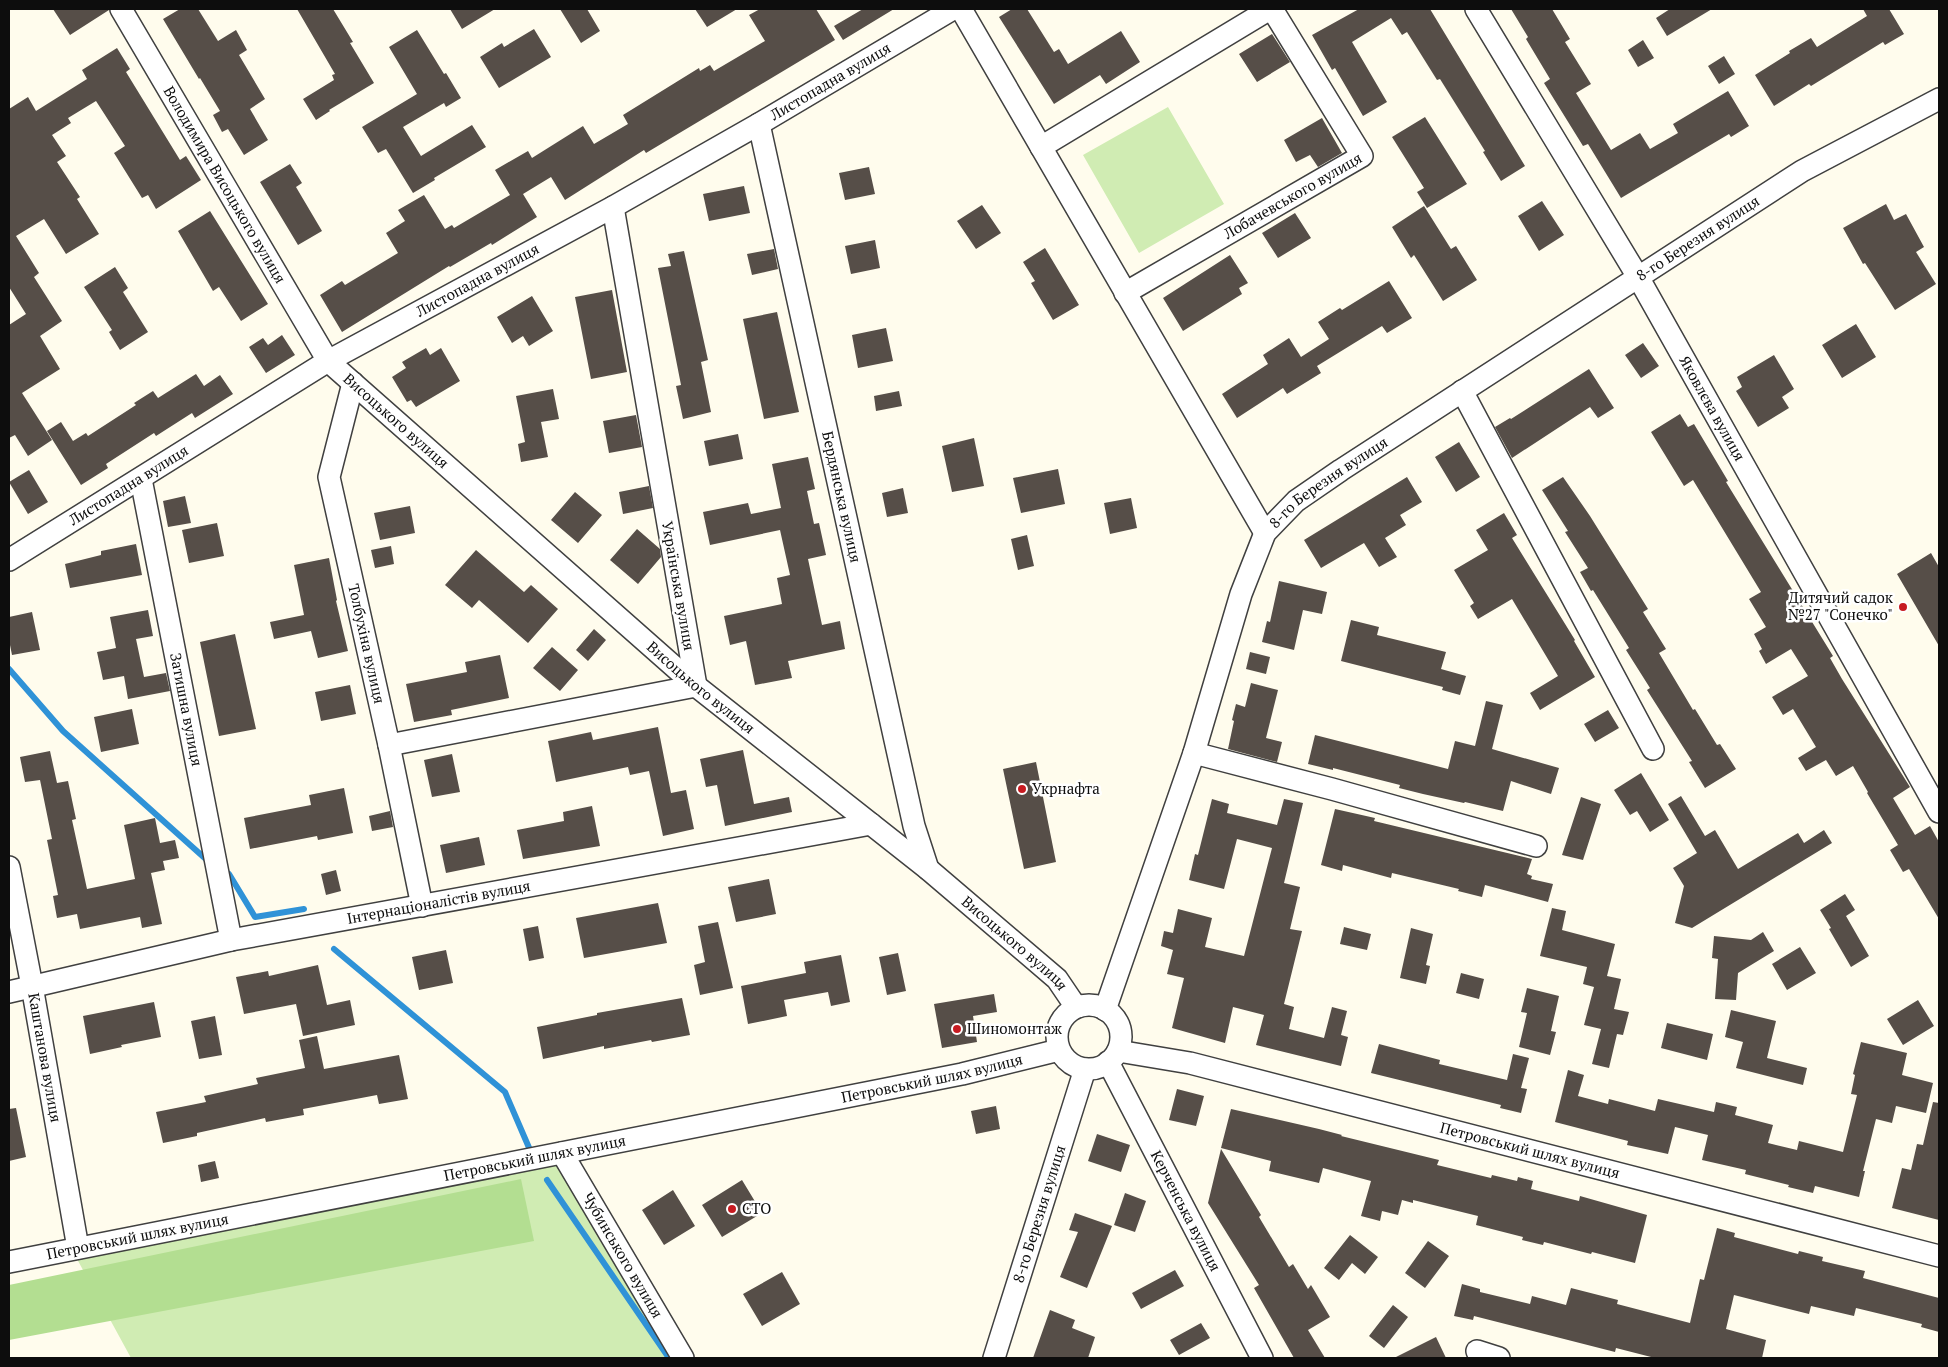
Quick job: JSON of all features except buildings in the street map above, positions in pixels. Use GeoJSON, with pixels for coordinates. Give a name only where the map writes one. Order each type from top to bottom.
{"type":"FeatureCollection","features":[{"type":"Feature","properties":{"kind":"street","name":"Володимира Висоцького вулиця"},"geometry":{"type":"LineString","coordinates":[[121,9],[328,361]]}},
{"type":"Feature","properties":{"kind":"street","name":"Листопадна вулиця"},"geometry":{"type":"LineString","coordinates":[[9,560],[328,361],[612,207],[758,124],[953,9]]}},
{"type":"Feature","properties":{"kind":"street"},"geometry":{"type":"LineString","coordinates":[[961,9],[1265,533]]}},
{"type":"Feature","properties":{"kind":"street","name":"Лобачевського вулиця"},"geometry":{"type":"LineString","coordinates":[[1040,147],[1271,9],[1362,156],[1125,293]]}},
{"type":"Feature","properties":{"kind":"street","name":"Яковлєва вулиця"},"geometry":{"type":"LineString","coordinates":[[1476,9],[1638,277],[1939,812]]}},
{"type":"Feature","properties":{"kind":"street","name":"8-го Березня вулиця"},"geometry":{"type":"LineString","coordinates":[[1106,1010],[1194,753],[1242,594],[1265,533],[1296,501],[1638,277],[1802,172],[1939,99]]}},
{"type":"Feature","properties":{"kind":"street","name":"Бердянська вулиця"},"geometry":{"type":"LineString","coordinates":[[758,124],[914,826],[928,869]]}},
{"type":"Feature","properties":{"kind":"street","name":"Українська вулиця"},"geometry":{"type":"LineString","coordinates":[[612,207],[696,686]]}},
{"type":"Feature","properties":{"kind":"street","name":"Висоцького вулиця"},"geometry":{"type":"LineString","coordinates":[[328,361],[696,686],[928,869],[1057,979],[1076,1007]]}},
{"type":"Feature","properties":{"kind":"street","name":"Толбухіна вулиця"},"geometry":{"type":"LineString","coordinates":[[353,383],[329,477],[389,744],[422,906]]}},
{"type":"Feature","properties":{"kind":"street"},"geometry":{"type":"LineString","coordinates":[[1462,391],[1653,748]]}},
{"type":"Feature","properties":{"kind":"street","name":"Затишна вулиця"},"geometry":{"type":"LineString","coordinates":[[141,478],[232,940]]}},
{"type":"Feature","properties":{"kind":"street"},"geometry":{"type":"LineString","coordinates":[[389,744],[696,686]]}},
{"type":"Feature","properties":{"kind":"street"},"geometry":{"type":"LineString","coordinates":[[1194,753],[1338,790],[1536,846]]}},
{"type":"Feature","properties":{"kind":"street","name":"Інтернаціоналістів вулиця"},"geometry":{"type":"LineString","coordinates":[[9,992],[232,940],[871,824]]}},
{"type":"Feature","properties":{"kind":"street","name":"Каштанова вулиця"},"geometry":{"type":"LineString","coordinates":[[9,867],[78,1248]]}},
{"type":"Feature","properties":{"kind":"street"},"geometry":{"type":"LineString","coordinates":[[1085,1069],[1069,1063],[1059,1050],[1057,1041],[1059,1025],[1069,1011],[1076,1007],[1092,1005],[1106,1010],[1114,1017],[1118,1024],[1121,1041],[1113,1056]]}},
{"type":"Feature","properties":{"kind":"street","name":"Петровський шлях вулиця"},"geometry":{"type":"LineString","coordinates":[[9,1262],[962,1074],[1059,1050]]}},
{"type":"Feature","properties":{"kind":"street","name":"Петровський шлях вулиця"},"geometry":{"type":"LineString","coordinates":[[1085,1069],[1101,1066],[1113,1056],[1190,1063],[1939,1256]]}},
{"type":"Feature","properties":{"kind":"street","name":"Керченська вулиця"},"geometry":{"type":"LineString","coordinates":[[1113,1056],[1262,1358]]}},
{"type":"Feature","properties":{"kind":"street","name":"8-го Березня вулиця"},"geometry":{"type":"LineString","coordinates":[[994,1358],[1085,1069]]}},
{"type":"Feature","properties":{"kind":"street","name":"Чубинського вулиця"},"geometry":{"type":"LineString","coordinates":[[562,1153],[683,1358]]}},
{"type":"Feature","properties":{"kind":"street"},"geometry":{"type":"LineString","coordinates":[[1480,1358],[1476,1351],[1500,1358]]}},
{"type":"Feature","properties":{"kind":"green space"},"geometry":{"type":"Polygon","coordinates":[[[1168,107],[1224,204],[1139,253],[1083,155],[1168,107]]]}},
{"type":"Feature","properties":{"kind":"green space"},"geometry":{"type":"Polygon","coordinates":[[[560,1162],[675,1358],[131,1358],[77,1259],[560,1162]]]}},
{"type":"Feature","properties":{"kind":"green space"},"geometry":{"type":"Polygon","coordinates":[[[521,1179],[534,1241],[9,1340],[9,1285],[521,1179]]]}},
{"type":"Feature","properties":{"kind":"waterway"},"geometry":{"type":"LineString","coordinates":[[9,669],[63,731],[208,861]]}},
{"type":"Feature","properties":{"kind":"waterway"},"geometry":{"type":"LineString","coordinates":[[229,874],[255,917],[304,909]]}},
{"type":"Feature","properties":{"kind":"waterway"},"geometry":{"type":"LineString","coordinates":[[334,949],[505,1092],[530,1150]]}},
{"type":"Feature","properties":{"kind":"waterway"},"geometry":{"type":"LineString","coordinates":[[547,1180],[669,1358]]}},
{"type":"Feature","properties":{"kind":"place","name":"Дитячий садок №27 \"Сонечко\""},"geometry":{"type":"Point","coordinates":[1903,607]}},
{"type":"Feature","properties":{"kind":"place","name":"Укрнафта"},"geometry":{"type":"Point","coordinates":[1022,789]}},
{"type":"Feature","properties":{"kind":"place","name":"Шиномонтаж"},"geometry":{"type":"Point","coordinates":[957,1029]}},
{"type":"Feature","properties":{"kind":"place","name":"СТО"},"geometry":{"type":"Point","coordinates":[732,1209]}}]}
